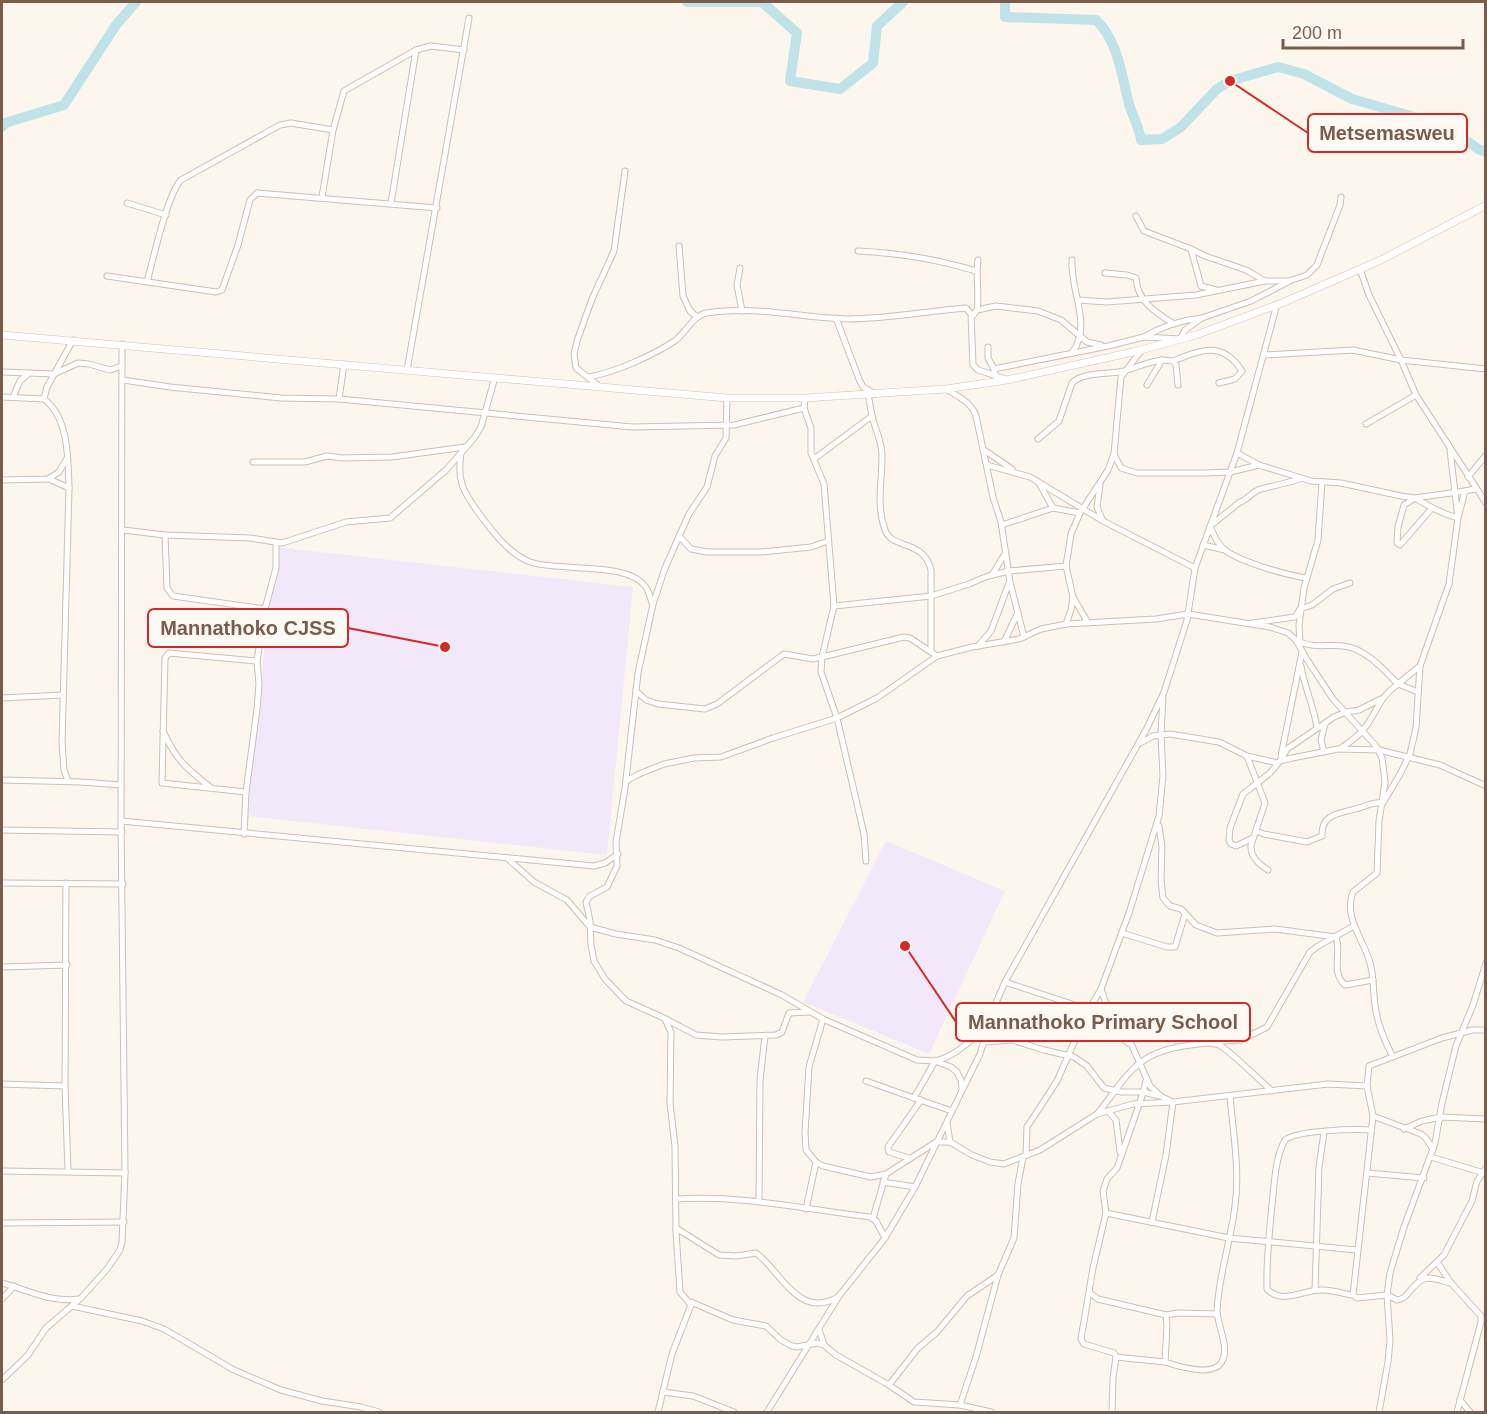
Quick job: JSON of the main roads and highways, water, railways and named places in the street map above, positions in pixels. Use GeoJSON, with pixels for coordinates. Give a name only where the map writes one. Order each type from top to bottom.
{"type":"FeatureCollection","features":[{"type":"Feature","properties":{"kind":"waterway"},"geometry":{"type":"LineString","coordinates":[[2,127],[5,123],[64,105],[116,25],[136,2]]}},
{"type":"Feature","properties":{"kind":"waterway"},"geometry":{"type":"LineString","coordinates":[[687,2],[762,2],[797,33],[790,81],[840,89],[873,63],[877,26],[903,2]]}},
{"type":"Feature","properties":{"kind":"waterway"},"geometry":{"type":"LineString","coordinates":[[1005,2],[1005,17],[1096,20],[1114,48],[1141,140],[1162,139],[1181,127],[1217,89],[1230,81],[1278,67],[1304,74],[1352,99],[1411,116],[1456,133],[1486,152]]}},
{"type":"Feature","properties":{"kind":"place","name":"Metsemasweu"},"geometry":{"type":"Point","coordinates":[1230,81]}},
{"type":"Feature","properties":{"kind":"place","name":"Mannathoko CJSS"},"geometry":{"type":"Point","coordinates":[445,647]}},
{"type":"Feature","properties":{"kind":"place","name":"Mannathoko Primary School"},"geometry":{"type":"Point","coordinates":[905,946]}}]}
